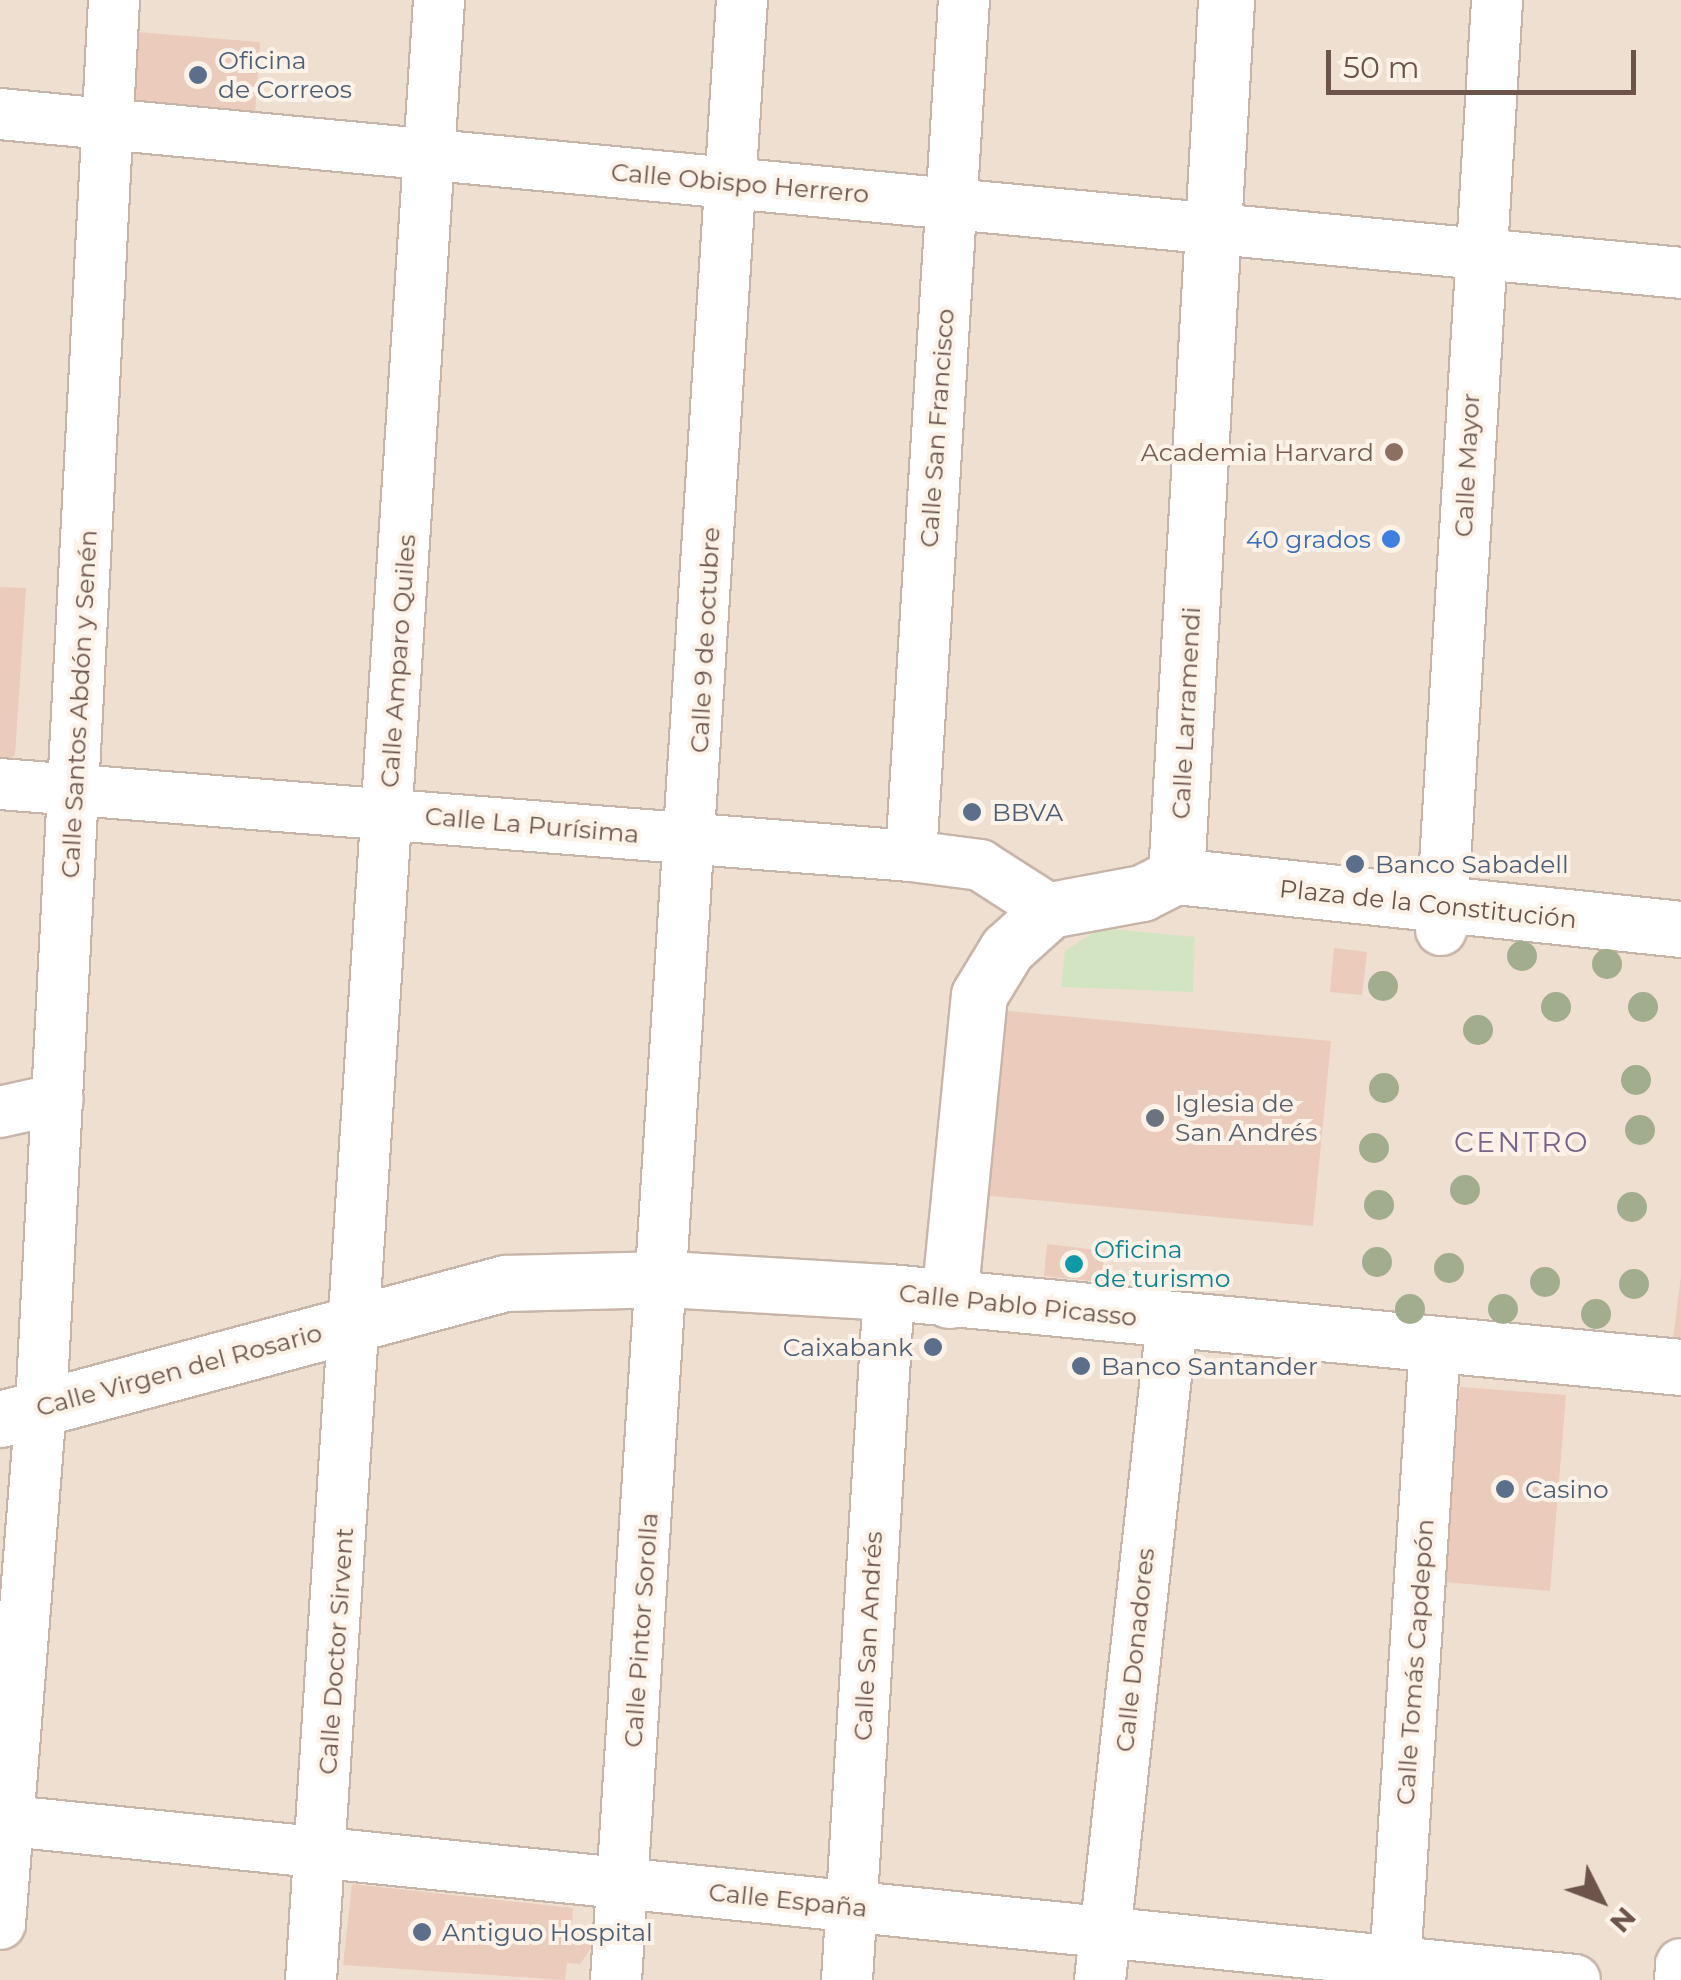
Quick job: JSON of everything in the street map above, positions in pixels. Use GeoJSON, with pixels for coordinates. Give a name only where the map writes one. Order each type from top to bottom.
{"type":"FeatureCollection","features":[{"type":"Feature","properties":{"kind":"main road","name":"Calle Larramendi"},"geometry":{"type":"LineString","coordinates":[[1176,876],[1226,0]]}},
{"type":"Feature","properties":{"kind":"main road"},"geometry":{"type":"LineString","coordinates":[[949,1300],[979,995],[1007,949],[1050,910],[1142,892],[1176,876]]}},
{"type":"Feature","properties":{"kind":"main road","name":"Plaza de la Constitución"},"geometry":{"type":"LineString","coordinates":[[1176,876],[1442,919],[1681,929]]}},
{"type":"Feature","properties":{"kind":"main road","name":"Calle Pablo Picasso"},"geometry":{"type":"LineString","coordinates":[[357,1321],[505,1282],[667,1279],[889,1292],[1681,1367]]}},
{"type":"Feature","properties":{"kind":"main road","name":"Calle Virgen del Rosario"},"geometry":{"type":"LineString","coordinates":[[21,1413],[357,1321]]}},
{"type":"Feature","properties":{"kind":"street","name":"Calle Santos Abdón y Senén"},"geometry":{"type":"LineString","coordinates":[[0,1924],[21,1413],[58,1099],[114,0]]}},
{"type":"Feature","properties":{"kind":"street","name":"Calle Amparo Quiles"},"geometry":{"type":"LineString","coordinates":[[357,1321],[439,0]]}},
{"type":"Feature","properties":{"kind":"street","name":"Calle 9 de octubre"},"geometry":{"type":"LineString","coordinates":[[667,1279],[742,0]]}},
{"type":"Feature","properties":{"kind":"street","name":"Calle San Francisco"},"geometry":{"type":"LineString","coordinates":[[911,856],[964,0]]}},
{"type":"Feature","properties":{"kind":"street","name":"Calle Mayor"},"geometry":{"type":"LineString","coordinates":[[1442,919],[1497,0]]}},
{"type":"Feature","properties":{"kind":"street","name":"Calle Obispo Herrero"},"geometry":{"type":"LineString","coordinates":[[0,114],[951,203],[1215,223],[1479,260],[1681,273]]}},
{"type":"Feature","properties":{"kind":"street","name":"Calle La Purísima"},"geometry":{"type":"LineString","coordinates":[[0,784],[911,856],[980,865],[1050,910]]}},
{"type":"Feature","properties":{"kind":"street"},"geometry":{"type":"LineString","coordinates":[[0,1112],[58,1099]]}},
{"type":"Feature","properties":{"kind":"street","name":"Calle Pintor Sorolla"},"geometry":{"type":"LineString","coordinates":[[616,1980],[667,1279]]}},
{"type":"Feature","properties":{"kind":"street","name":"Calle San Andrés"},"geometry":{"type":"LineString","coordinates":[[848,1980],[889,1292]]}},
{"type":"Feature","properties":{"kind":"street","name":"Calle Doctor Sirvent"},"geometry":{"type":"LineString","coordinates":[[312,1980],[324,1853],[357,1321]]}},
{"type":"Feature","properties":{"kind":"street","name":"Calle Donadores"},"geometry":{"type":"LineString","coordinates":[[1102,1956],[1172,1321]]}},
{"type":"Feature","properties":{"kind":"street","name":"Calle Tomás Capdepón"},"geometry":{"type":"LineString","coordinates":[[1395,1971],[1436,1345]]}},
{"type":"Feature","properties":{"kind":"street","name":"Calle España"},"geometry":{"type":"LineString","coordinates":[[4,1820],[852,1906],[1102,1956],[1575,1980]]}},
{"type":"Feature","properties":{"kind":"street"},"geometry":{"type":"LineString","coordinates":[[1680,1980],[1681,1964]]}},
{"type":"Feature","properties":{"kind":"shaded area"},"geometry":{"type":"Polygon","coordinates":[[[0,0],[1681,0],[1681,1980],[0,1980],[0,0]]]}},
{"type":"Feature","properties":{"kind":"green space"},"geometry":{"type":"Polygon","coordinates":[[[1100,928],[1195,937],[1193,992],[1061,987],[1065,951],[1100,928]]]}},
{"type":"Feature","properties":{"kind":"building"},"geometry":{"type":"Polygon","coordinates":[[[137,32],[260,42],[255,115],[131,105],[137,32]]]}},
{"type":"Feature","properties":{"kind":"building"},"geometry":{"type":"Polygon","coordinates":[[[0,587],[26,588],[15,755],[0,767],[0,587]]]}},
{"type":"Feature","properties":{"kind":"building"},"geometry":{"type":"Polygon","coordinates":[[[1334,948],[1367,952],[1362,995],[1330,992],[1334,948]]]}},
{"type":"Feature","properties":{"kind":"building","name":"Iglesia de San Andrés"},"geometry":{"type":"Polygon","coordinates":[[[998,1010],[1331,1041],[1313,1226],[980,1195],[998,1010]]]}},
{"type":"Feature","properties":{"kind":"building","name":"Oficina de turismo"},"geometry":{"type":"Polygon","coordinates":[[[1047,1244],[1105,1251],[1101,1282],[1044,1276],[1047,1244]]]}},
{"type":"Feature","properties":{"kind":"building"},"geometry":{"type":"Polygon","coordinates":[[[1681,1276],[1681,1348],[1672,1347],[1681,1276]]]}},
{"type":"Feature","properties":{"kind":"building","name":"Casino"},"geometry":{"type":"Polygon","coordinates":[[[1460,1387],[1566,1395],[1550,1591],[1444,1582],[1460,1387]]]}},
{"type":"Feature","properties":{"kind":"building","name":"Antiguo Hospital"},"geometry":{"type":"Polygon","coordinates":[[[352,1884],[573,1908],[572,1926],[584,1928],[592,1947],[580,1964],[567,1963],[565,1980],[343,1965],[352,1884]]]}},
{"type":"Feature","properties":{"kind":"place","name":"Oficina de Correos"},"geometry":{"type":"Point","coordinates":[198,75]}},
{"type":"Feature","properties":{"kind":"place","name":"Academia Harvard"},"geometry":{"type":"Point","coordinates":[1394,452]}},
{"type":"Feature","properties":{"kind":"place","name":"40 grados"},"geometry":{"type":"Point","coordinates":[1391,539]}},
{"type":"Feature","properties":{"kind":"place","name":"BBVA"},"geometry":{"type":"Point","coordinates":[972,812]}},
{"type":"Feature","properties":{"kind":"place","name":"Banco Sabadell"},"geometry":{"type":"Point","coordinates":[1355,864]}},
{"type":"Feature","properties":{"kind":"place","name":"Iglesia de San Andrés"},"geometry":{"type":"Point","coordinates":[1155,1118]}},
{"type":"Feature","properties":{"kind":"place","name":"Oficina de turismo"},"geometry":{"type":"Point","coordinates":[1074,1264]}},
{"type":"Feature","properties":{"kind":"place","name":"Caixabank"},"geometry":{"type":"Point","coordinates":[933,1347]}},
{"type":"Feature","properties":{"kind":"place","name":"Banco Santander"},"geometry":{"type":"Point","coordinates":[1081,1366]}},
{"type":"Feature","properties":{"kind":"place","name":"Casino"},"geometry":{"type":"Point","coordinates":[1505,1489]}},
{"type":"Feature","properties":{"kind":"place","name":"Antiguo Hospital"},"geometry":{"type":"Point","coordinates":[422,1932]}},
{"type":"Feature","properties":{"kind":"district","name":"CENTRO"},"geometry":{"type":"Point","coordinates":[1522,1142]}}]}
